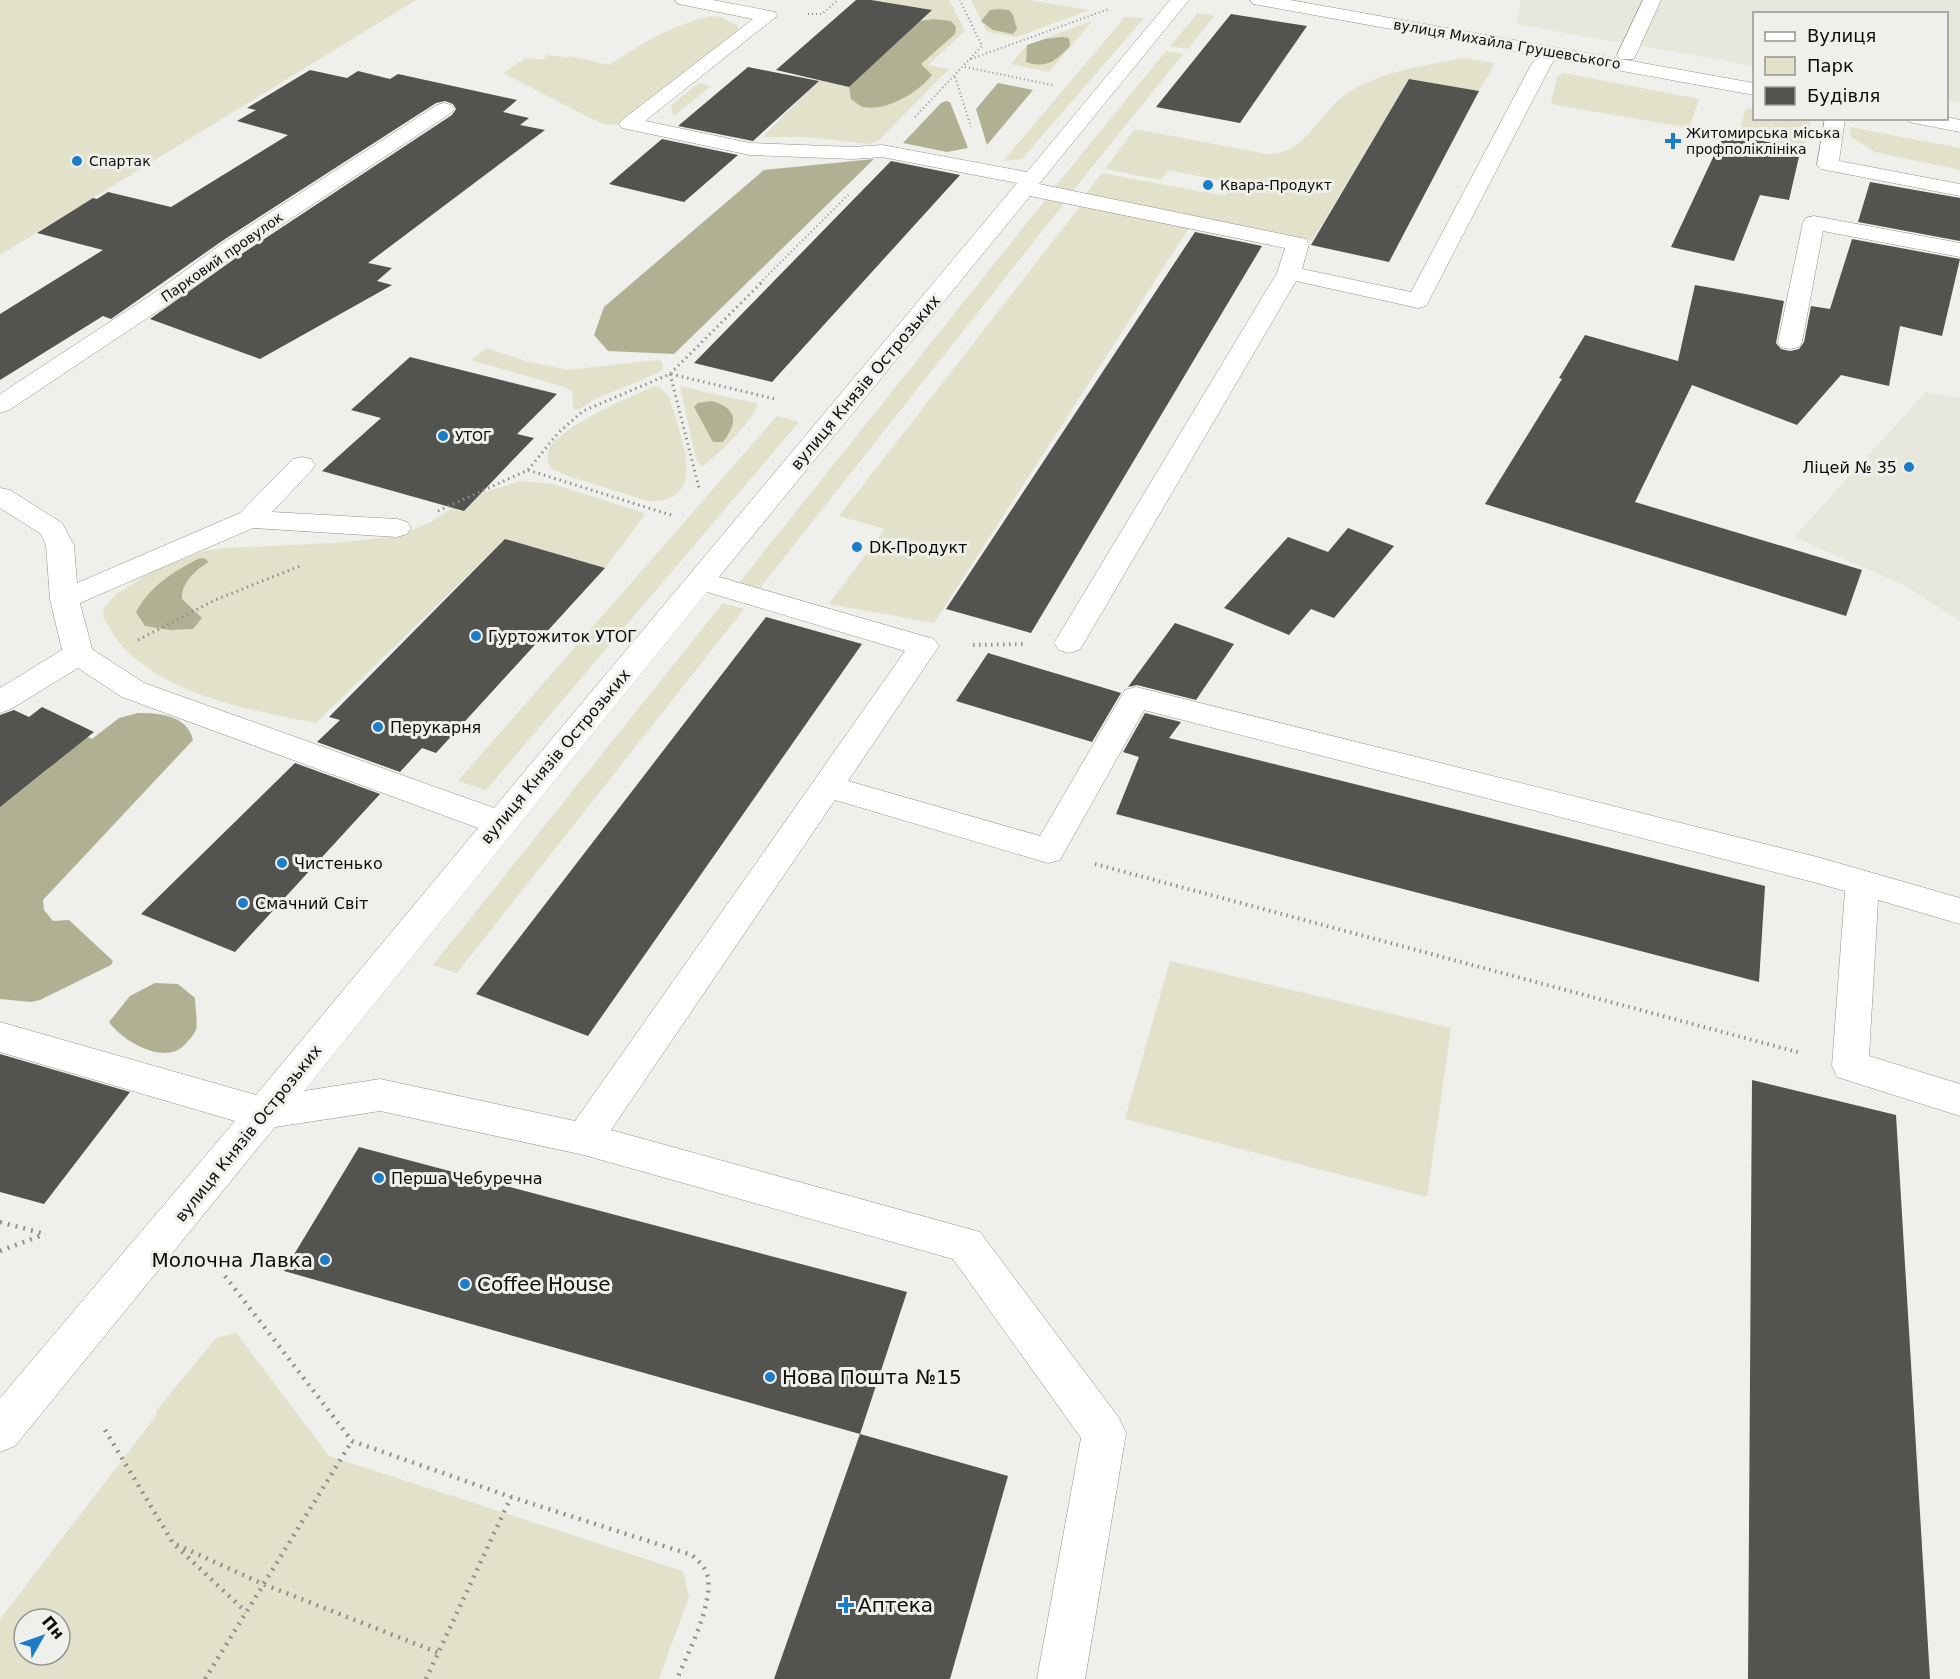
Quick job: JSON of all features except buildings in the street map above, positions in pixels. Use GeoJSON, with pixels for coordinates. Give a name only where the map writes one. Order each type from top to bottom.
{"type":"FeatureCollection","features":[{"type":"Feature","properties":{"kind":"street"},"geometry":{"type":"LineString","coordinates":[[684,0],[768,16],[629,124],[750,150],[886,152],[1298,244],[1289,273],[1069,643]]}},
{"type":"Feature","properties":{"kind":"street","name":"вулиця Князів Острозьких"},"geometry":{"type":"LineString","coordinates":[[0,1431],[1180,0]]}},
{"type":"Feature","properties":{"kind":"street","name":"вулиця Михайла Грушевського"},"geometry":{"type":"LineString","coordinates":[[1259,0],[1753,89]]}},
{"type":"Feature","properties":{"kind":"street","name":"вулиця Михайла Грушевського"},"geometry":{"type":"LineString","coordinates":[[1312,0],[1753,78]]}},
{"type":"Feature","properties":{"kind":"street"},"geometry":{"type":"LineString","coordinates":[[1627,55],[1652,0]]}},
{"type":"Feature","properties":{"kind":"street"},"geometry":{"type":"LineString","coordinates":[[1289,273],[1418,301],[1541,65],[1550,52]]}},
{"type":"Feature","properties":{"kind":"street","name":"Парковий провулок"},"geometry":{"type":"LineString","coordinates":[[0,405],[168,294],[231,248],[444,109]]}},
{"type":"Feature","properties":{"kind":"street"},"geometry":{"type":"LineString","coordinates":[[1835,120],[1828,165],[1960,190]]}},
{"type":"Feature","properties":{"kind":"street"},"geometry":{"type":"LineString","coordinates":[[1927,120],[1960,126]]}},
{"type":"Feature","properties":{"kind":"street"},"geometry":{"type":"LineString","coordinates":[[1790,342],[1814,223],[1960,250]]}},
{"type":"Feature","properties":{"kind":"street"},"geometry":{"type":"LineString","coordinates":[[64,599],[250,519],[302,465]]}},
{"type":"Feature","properties":{"kind":"street"},"geometry":{"type":"LineString","coordinates":[[1,497],[52,529],[60,545],[64,599],[78,654],[133,690],[500,823]]}},
{"type":"Feature","properties":{"kind":"street"},"geometry":{"type":"LineString","coordinates":[[250,519],[397,528]]}},
{"type":"Feature","properties":{"kind":"street"},"geometry":{"type":"LineString","coordinates":[[584,1139],[924,646],[700,581]]}},
{"type":"Feature","properties":{"kind":"street"},"geometry":{"type":"LineString","coordinates":[[0,702],[78,654]]}},
{"type":"Feature","properties":{"kind":"street"},"geometry":{"type":"LineString","coordinates":[[827,786],[1048,851],[1136,697],[1862,883],[1960,911]]}},
{"type":"Feature","properties":{"kind":"street"},"geometry":{"type":"LineString","coordinates":[[1862,883],[1850,1066],[1960,1100]]}},
{"type":"Feature","properties":{"kind":"street"},"geometry":{"type":"LineString","coordinates":[[0,1037],[264,1113],[380,1095],[584,1139],[966,1245],[1104,1433],[1061,1679]]}},
{"type":"Feature","properties":{"kind":"path"},"geometry":{"type":"LineString","coordinates":[[674,516],[528,470],[558,433],[584,411],[670,374],[886,152],[955,77],[982,46],[960,0]]}},
{"type":"Feature","properties":{"kind":"path"},"geometry":{"type":"LineString","coordinates":[[970,60],[1109,9]]}},
{"type":"Feature","properties":{"kind":"path"},"geometry":{"type":"LineString","coordinates":[[964,67],[1052,85]]}},
{"type":"Feature","properties":{"kind":"path"},"geometry":{"type":"LineString","coordinates":[[955,77],[972,132]]}},
{"type":"Feature","properties":{"kind":"path"},"geometry":{"type":"LineString","coordinates":[[670,374],[775,399]]}},
{"type":"Feature","properties":{"kind":"path"},"geometry":{"type":"LineString","coordinates":[[670,374],[699,488]]}},
{"type":"Feature","properties":{"kind":"path"},"geometry":{"type":"LineString","coordinates":[[924,646],[1069,643]]}},
{"type":"Feature","properties":{"kind":"path"},"geometry":{"type":"LineString","coordinates":[[1048,851],[1850,1066]]}},
{"type":"Feature","properties":{"kind":"path"},"geometry":{"type":"LineString","coordinates":[[0,1222],[45,1234],[0,1251]]}},
{"type":"Feature","properties":{"kind":"path"},"geometry":{"type":"LineString","coordinates":[[225,1276],[352,1441],[511,1497],[689,1552],[704,1566],[709,1580],[705,1602],[677,1679]]}},
{"type":"Feature","properties":{"kind":"path"},"geometry":{"type":"LineString","coordinates":[[105,1430],[173,1543],[246,1612]]}},
{"type":"Feature","properties":{"kind":"path"},"geometry":{"type":"LineString","coordinates":[[205,1679],[352,1441]]}},
{"type":"Feature","properties":{"kind":"path"},"geometry":{"type":"LineString","coordinates":[[426,1679],[511,1497]]}},
{"type":"Feature","properties":{"kind":"path"},"geometry":{"type":"LineString","coordinates":[[173,1543],[263,1584],[439,1653]]}},
{"type":"Feature","properties":{"kind":"shaded area"},"geometry":{"type":"Polygon","coordinates":[[[1521,0],[1960,0],[1960,103],[1948,100],[1948,12],[1753,12],[1753,66],[1516,24],[1521,0]]]}},
{"type":"Feature","properties":{"kind":"shaded area","name":"Ліцей № 35"},"geometry":{"type":"Polygon","coordinates":[[[1926,392],[1960,398],[1960,621],[1908,587],[1794,537],[1926,392]]]}},
{"type":"Feature","properties":{"kind":"green space","name":"Спартак"},"geometry":{"type":"Polygon","coordinates":[[[0,0],[416,0],[0,255],[0,0]]]}},
{"type":"Feature","properties":{"kind":"green space"},"geometry":{"type":"Polygon","coordinates":[[[871,0],[949,0],[965,31],[928,65],[949,69],[878,141],[869,144],[805,137],[763,137],[819,80],[849,87],[931,10],[871,0]]]}},
{"type":"Feature","properties":{"kind":"green space"},"geometry":{"type":"Polygon","coordinates":[[[971,0],[1029,0],[1089,10],[1017,37],[987,32],[971,0]]]}},
{"type":"Feature","properties":{"kind":"green space"},"geometry":{"type":"Polygon","coordinates":[[[990,10],[1009,10],[1013,15],[1017,29],[1013,34],[993,30],[981,21],[990,10]]]}},
{"type":"Feature","properties":{"kind":"green space"},"geometry":{"type":"Polygon","coordinates":[[[1198,13],[1214,16],[1188,49],[1170,46],[1198,13]]]}},
{"type":"Feature","properties":{"kind":"green space"},"geometry":{"type":"Polygon","coordinates":[[[713,16],[738,26],[737,32],[622,124],[606,125],[503,73],[526,58],[542,60],[548,55],[568,58],[570,56],[609,65],[672,29],[713,16]]]}},
{"type":"Feature","properties":{"kind":"green space"},"geometry":{"type":"Polygon","coordinates":[[[1125,17],[1144,18],[1022,159],[1003,161],[1125,17]]]}},
{"type":"Feature","properties":{"kind":"green space"},"geometry":{"type":"Polygon","coordinates":[[[934,19],[951,21],[956,27],[955,34],[921,64],[932,75],[919,88],[892,104],[872,108],[863,107],[851,99],[849,87],[920,21],[934,19]]]}},
{"type":"Feature","properties":{"kind":"green space"},"geometry":{"type":"Polygon","coordinates":[[[1092,21],[1049,72],[1011,64],[1027,45],[1092,21]]]}},
{"type":"Feature","properties":{"kind":"green space"},"geometry":{"type":"Polygon","coordinates":[[[1069,38],[1070,46],[1055,60],[1040,65],[1026,62],[1027,45],[1045,39],[1069,38]]]}},
{"type":"Feature","properties":{"kind":"green space"},"geometry":{"type":"Polygon","coordinates":[[[1166,51],[1183,54],[1072,192],[1054,188],[1166,51]]]}},
{"type":"Feature","properties":{"kind":"green space"},"geometry":{"type":"Polygon","coordinates":[[[1463,58],[1495,63],[1479,91],[1409,79],[1312,241],[1085,195],[1102,173],[1225,196],[1233,183],[1168,170],[1161,180],[1105,169],[1135,129],[1266,154],[1280,152],[1292,148],[1302,140],[1337,101],[1374,79],[1403,70],[1463,58]]]}},
{"type":"Feature","properties":{"kind":"green space"},"geometry":{"type":"Polygon","coordinates":[[[1564,73],[1699,99],[1689,128],[1551,104],[1557,77],[1564,73]]]}},
{"type":"Feature","properties":{"kind":"green space"},"geometry":{"type":"Polygon","coordinates":[[[699,83],[711,86],[674,116],[671,105],[699,83]]]}},
{"type":"Feature","properties":{"kind":"green space"},"geometry":{"type":"Polygon","coordinates":[[[998,83],[1033,90],[987,145],[976,109],[998,83]]]}},
{"type":"Feature","properties":{"kind":"green space"},"geometry":{"type":"Polygon","coordinates":[[[950,102],[968,148],[947,152],[903,143],[941,103],[950,102]]]}},
{"type":"Feature","properties":{"kind":"green space"},"geometry":{"type":"Polygon","coordinates":[[[1753,109],[1753,120],[1810,120],[1810,139],[1800,147],[1748,138],[1748,135],[1740,133],[1745,110],[1753,109]]]}},
{"type":"Feature","properties":{"kind":"green space"},"geometry":{"type":"Polygon","coordinates":[[[1850,127],[1960,148],[1960,170],[1875,152],[1851,137],[1850,127]]]}},
{"type":"Feature","properties":{"kind":"green space"},"geometry":{"type":"Polygon","coordinates":[[[874,159],[674,354],[608,351],[594,335],[604,307],[764,170],[874,159]]]}},
{"type":"Feature","properties":{"kind":"green space"},"geometry":{"type":"Polygon","coordinates":[[[1046,199],[1065,202],[760,588],[738,584],[1046,199]]]}},
{"type":"Feature","properties":{"kind":"green space"},"geometry":{"type":"Polygon","coordinates":[[[1081,205],[1189,228],[934,623],[829,604],[885,529],[839,516],[1081,205]]]}},
{"type":"Feature","properties":{"kind":"green space"},"geometry":{"type":"Polygon","coordinates":[[[486,348],[526,361],[567,370],[657,360],[662,362],[663,368],[658,373],[595,399],[578,410],[573,408],[572,391],[565,387],[471,360],[486,348]]]}},
{"type":"Feature","properties":{"kind":"green space"},"geometry":{"type":"Polygon","coordinates":[[[655,386],[661,388],[669,397],[684,446],[685,479],[680,491],[668,499],[648,501],[568,476],[550,468],[547,457],[549,450],[555,441],[566,432],[597,413],[655,386]]]}},
{"type":"Feature","properties":{"kind":"green space"},"geometry":{"type":"Polygon","coordinates":[[[680,386],[758,404],[742,429],[702,467],[696,459],[680,386]]]}},
{"type":"Feature","properties":{"kind":"green space"},"geometry":{"type":"Polygon","coordinates":[[[712,401],[727,408],[733,417],[731,428],[723,442],[713,442],[694,407],[698,403],[712,401]]]}},
{"type":"Feature","properties":{"kind":"green space"},"geometry":{"type":"Polygon","coordinates":[[[777,416],[799,422],[486,790],[458,781],[777,416]]]}},
{"type":"Feature","properties":{"kind":"green space"},"geometry":{"type":"Polygon","coordinates":[[[520,481],[553,484],[644,513],[644,516],[605,568],[505,539],[316,723],[216,700],[168,680],[127,651],[103,617],[104,608],[115,595],[153,571],[204,551],[393,537],[431,522],[465,500],[520,481]]]}},
{"type":"Feature","properties":{"kind":"green space"},"geometry":{"type":"Polygon","coordinates":[[[200,558],[208,562],[186,583],[182,599],[202,618],[193,629],[170,630],[145,626],[136,612],[149,594],[172,574],[200,558]]]}},
{"type":"Feature","properties":{"kind":"green space"},"geometry":{"type":"Polygon","coordinates":[[[723,603],[744,609],[457,973],[433,965],[723,603]]]}},
{"type":"Feature","properties":{"kind":"green space"},"geometry":{"type":"Polygon","coordinates":[[[138,713],[163,715],[179,720],[190,732],[193,740],[43,900],[44,910],[53,921],[69,920],[113,961],[111,965],[40,1000],[31,1002],[0,999],[0,793],[11,798],[48,769],[66,727],[92,739],[119,718],[138,713]]]}},
{"type":"Feature","properties":{"kind":"green space"},"geometry":{"type":"Polygon","coordinates":[[[1170,961],[1451,1028],[1427,1197],[1125,1119],[1170,961]]]}},
{"type":"Feature","properties":{"kind":"green space"},"geometry":{"type":"Polygon","coordinates":[[[155,983],[178,984],[195,998],[196,1030],[179,1049],[169,1053],[146,1049],[135,1044],[109,1022],[130,996],[155,983]]]}},
{"type":"Feature","properties":{"kind":"green space"},"geometry":{"type":"Polygon","coordinates":[[[236,1333],[329,1456],[683,1571],[689,1597],[659,1679],[0,1679],[0,1619],[156,1416],[156,1411],[216,1338],[236,1333]]]}},
{"type":"Feature","properties":{"kind":"place","name":"Житомирська міська профполіклініка"},"geometry":{"type":"Point","coordinates":[1673,141]}},
{"type":"Feature","properties":{"kind":"place","name":"Спартак"},"geometry":{"type":"Point","coordinates":[77,161]}},
{"type":"Feature","properties":{"kind":"place","name":"Квара-Продукт"},"geometry":{"type":"Point","coordinates":[1208,185]}},
{"type":"Feature","properties":{"kind":"place","name":"УТОГ"},"geometry":{"type":"Point","coordinates":[443,436]}},
{"type":"Feature","properties":{"kind":"place","name":"Ліцей № 35"},"geometry":{"type":"Point","coordinates":[1909,467]}},
{"type":"Feature","properties":{"kind":"place","name":"DK-Продукт"},"geometry":{"type":"Point","coordinates":[857,547]}},
{"type":"Feature","properties":{"kind":"place","name":"Гуртожиток УТОГ"},"geometry":{"type":"Point","coordinates":[476,636]}},
{"type":"Feature","properties":{"kind":"place","name":"Перукарня"},"geometry":{"type":"Point","coordinates":[378,727]}},
{"type":"Feature","properties":{"kind":"place","name":"Чистенько"},"geometry":{"type":"Point","coordinates":[282,863]}},
{"type":"Feature","properties":{"kind":"place","name":"Смачний Світ"},"geometry":{"type":"Point","coordinates":[243,903]}},
{"type":"Feature","properties":{"kind":"place","name":"Перша Чебуречна"},"geometry":{"type":"Point","coordinates":[379,1178]}},
{"type":"Feature","properties":{"kind":"place","name":"Молочна Лавка"},"geometry":{"type":"Point","coordinates":[325,1260]}},
{"type":"Feature","properties":{"kind":"place","name":"Coffee House"},"geometry":{"type":"Point","coordinates":[465,1284]}},
{"type":"Feature","properties":{"kind":"place","name":"Нова Пошта №15"},"geometry":{"type":"Point","coordinates":[770,1377]}},
{"type":"Feature","properties":{"kind":"place","name":"Аптека"},"geometry":{"type":"Point","coordinates":[846,1605]}}]}
